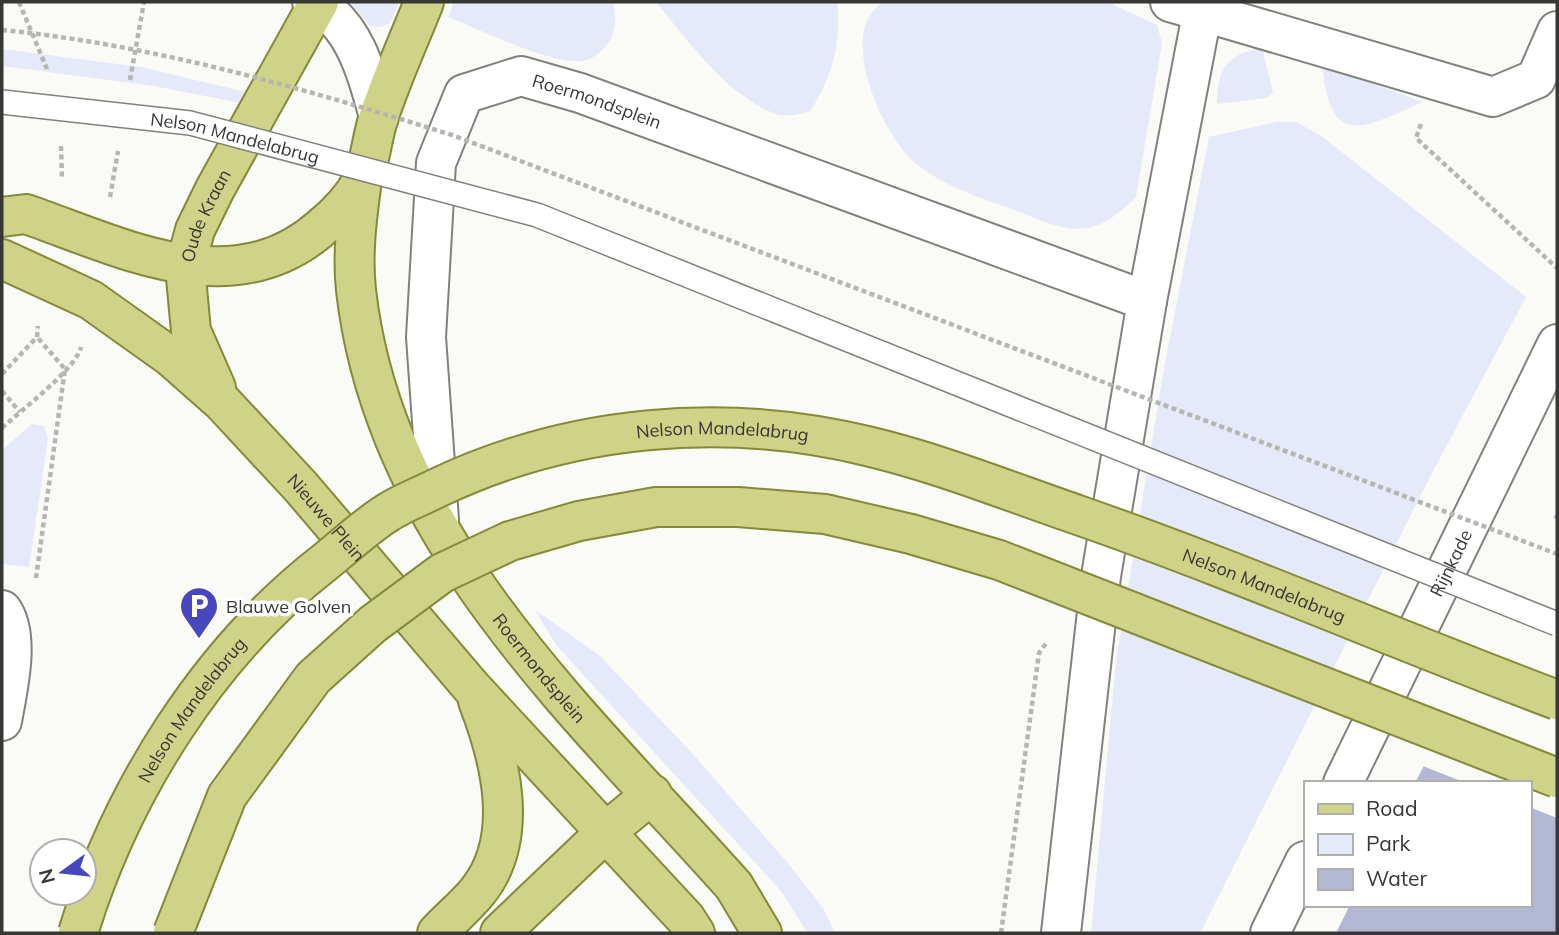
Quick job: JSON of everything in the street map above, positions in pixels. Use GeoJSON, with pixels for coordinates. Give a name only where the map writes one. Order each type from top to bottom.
{"type":"FeatureCollection","features":[{"type":"Feature","properties":{"kind":"main road"},"geometry":{"type":"LineString","coordinates":[[2,217],[26,214],[186,267],[224,268],[270,259],[309,239],[335,216],[362,180],[379,117],[424,2]]}},
{"type":"Feature","properties":{"kind":"main road","name":"Oude Kraan"},"geometry":{"type":"LineString","coordinates":[[222,402],[191,331],[186,267],[195,230],[215,189],[316,3]]}},
{"type":"Feature","properties":{"kind":"main road","name":"Roermondsplein"},"geometry":{"type":"LineString","coordinates":[[362,180],[355,235],[356,289],[369,360],[398,449],[440,533],[491,610],[734,886],[762,933]]}},
{"type":"Feature","properties":{"kind":"main road","name":"Nieuwe Plein"},"geometry":{"type":"LineString","coordinates":[[2,259],[91,300],[172,356],[222,402],[302,487],[473,689],[607,831]]}},
{"type":"Feature","properties":{"kind":"main road","name":"Nelson Mandelabrug"},"geometry":{"type":"LineString","coordinates":[[78,933],[107,857],[145,777],[188,711],[242,638],[298,583],[389,511],[480,467],[550,446],[613,434],[691,426],[767,430],[866,445],[963,475],[1153,541],[1401,642],[1557,700]]}},
{"type":"Feature","properties":{"kind":"main road"},"geometry":{"type":"LineString","coordinates":[[173,933],[227,796],[313,678],[373,624],[442,573],[510,541],[579,521],[656,508],[738,507],[825,514],[949,545],[999,561],[1557,778]]}},
{"type":"Feature","properties":{"kind":"main road"},"geometry":{"type":"LineString","coordinates":[[437,933],[478,890],[492,868],[499,842],[500,773],[494,743],[473,689]]}},
{"type":"Feature","properties":{"kind":"main road"},"geometry":{"type":"LineString","coordinates":[[500,933],[607,831],[652,794]]}},
{"type":"Feature","properties":{"kind":"main road"},"geometry":{"type":"LineString","coordinates":[[607,831],[686,919],[695,933]]}},
{"type":"Feature","properties":{"kind":"street"},"geometry":{"type":"LineString","coordinates":[[316,3],[344,31],[358,53],[379,117]]}},
{"type":"Feature","properties":{"kind":"street"},"geometry":{"type":"LineString","coordinates":[[1061,933],[1101,576],[1147,302],[1186,8],[1493,97],[1536,79],[1557,32]]}},
{"type":"Feature","properties":{"kind":"street","name":"Roermondsplein"},"geometry":{"type":"LineString","coordinates":[[440,533],[427,324],[436,163],[464,94],[521,76],[580,93],[1147,302]]}},
{"type":"Feature","properties":{"kind":"street","name":"Rijnkade"},"geometry":{"type":"LineString","coordinates":[[1344,781],[1557,344]]}},
{"type":"Feature","properties":{"kind":"street"},"geometry":{"type":"LineString","coordinates":[[2,721],[10,676],[6,624]]}},
{"type":"Feature","properties":{"kind":"street"},"geometry":{"type":"LineString","coordinates":[[1270,933],[1304,863]]}},
{"type":"Feature","properties":{"kind":"lane","name":"Nelson Mandelabrug"},"geometry":{"type":"LineString","coordinates":[[2,102],[190,123],[537,215],[1557,624]]}},
{"type":"Feature","properties":{"kind":"path"},"geometry":{"type":"LineString","coordinates":[[19,2],[50,77]]}},
{"type":"Feature","properties":{"kind":"path"},"geometry":{"type":"LineString","coordinates":[[2,30],[61,36],[196,63],[308,90],[452,135],[1557,554]]}},
{"type":"Feature","properties":{"kind":"path"},"geometry":{"type":"LineString","coordinates":[[1416,138],[1557,268]]}},
{"type":"Feature","properties":{"kind":"path"},"geometry":{"type":"LineString","coordinates":[[6,624],[36,578],[65,369],[37,337]]}},
{"type":"Feature","properties":{"kind":"path"},"geometry":{"type":"LineString","coordinates":[[2,391],[20,412],[2,428]]}},
{"type":"Feature","properties":{"kind":"green space"},"geometry":{"type":"Polygon","coordinates":[[[350,2],[399,2],[390,23],[380,27],[370,26],[350,2]]]}},
{"type":"Feature","properties":{"kind":"green space"},"geometry":{"type":"Polygon","coordinates":[[[454,2],[613,2],[614,28],[608,43],[597,55],[582,61],[568,61],[534,52],[448,17],[454,2]]]}},
{"type":"Feature","properties":{"kind":"green space"},"geometry":{"type":"Polygon","coordinates":[[[656,2],[837,2],[838,31],[834,59],[818,99],[810,111],[792,115],[778,115],[755,104],[708,65],[656,2]]]}},
{"type":"Feature","properties":{"kind":"green space"},"geometry":{"type":"Polygon","coordinates":[[[881,2],[1107,2],[1157,25],[1162,43],[1136,197],[1107,221],[1093,227],[1068,228],[1050,224],[974,195],[924,170],[902,149],[891,133],[866,73],[863,35],[868,19],[881,2]]]}},
{"type":"Feature","properties":{"kind":"green space"},"geometry":{"type":"Polygon","coordinates":[[[1262,47],[1273,93],[1266,98],[1217,104],[1219,81],[1226,65],[1240,54],[1262,47]]]}},
{"type":"Feature","properties":{"kind":"green space"},"geometry":{"type":"Polygon","coordinates":[[[2,49],[141,67],[258,95],[256,106],[154,86],[2,66],[2,49]]]}},
{"type":"Feature","properties":{"kind":"green space"},"geometry":{"type":"Polygon","coordinates":[[[1322,65],[1423,102],[1367,124],[1342,122],[1333,111],[1322,65]]]}},
{"type":"Feature","properties":{"kind":"green space"},"geometry":{"type":"Polygon","coordinates":[[[1277,122],[1296,122],[1320,135],[1526,297],[1432,473],[1200,933],[1091,933],[1116,661],[1163,374],[1209,137],[1277,122]]]}},
{"type":"Feature","properties":{"kind":"green space"},"geometry":{"type":"Polygon","coordinates":[[[32,424],[44,426],[48,438],[29,567],[2,564],[2,450],[32,424]]]}},
{"type":"Feature","properties":{"kind":"green space"},"geometry":{"type":"Polygon","coordinates":[[[535,610],[599,655],[692,753],[786,861],[823,908],[835,933],[807,933],[782,892],[556,645],[535,610]]]}},
{"type":"Feature","properties":{"kind":"water"},"geometry":{"type":"Polygon","coordinates":[[[1557,511],[1557,933],[1336,933],[1349,907],[1531,907],[1531,781],[1416,781],[1557,511]]]}},
{"type":"Feature","properties":{"kind":"pier"},"geometry":{"type":"Polygon","coordinates":[[[1550,517],[1557,519],[1557,818],[1531,808],[1531,781],[1461,781],[1420,765],[1550,517]]]}},
{"type":"Feature","properties":{"kind":"place","name":"Blauwe Golven"},"geometry":{"type":"Point","coordinates":[199,640]}}]}
